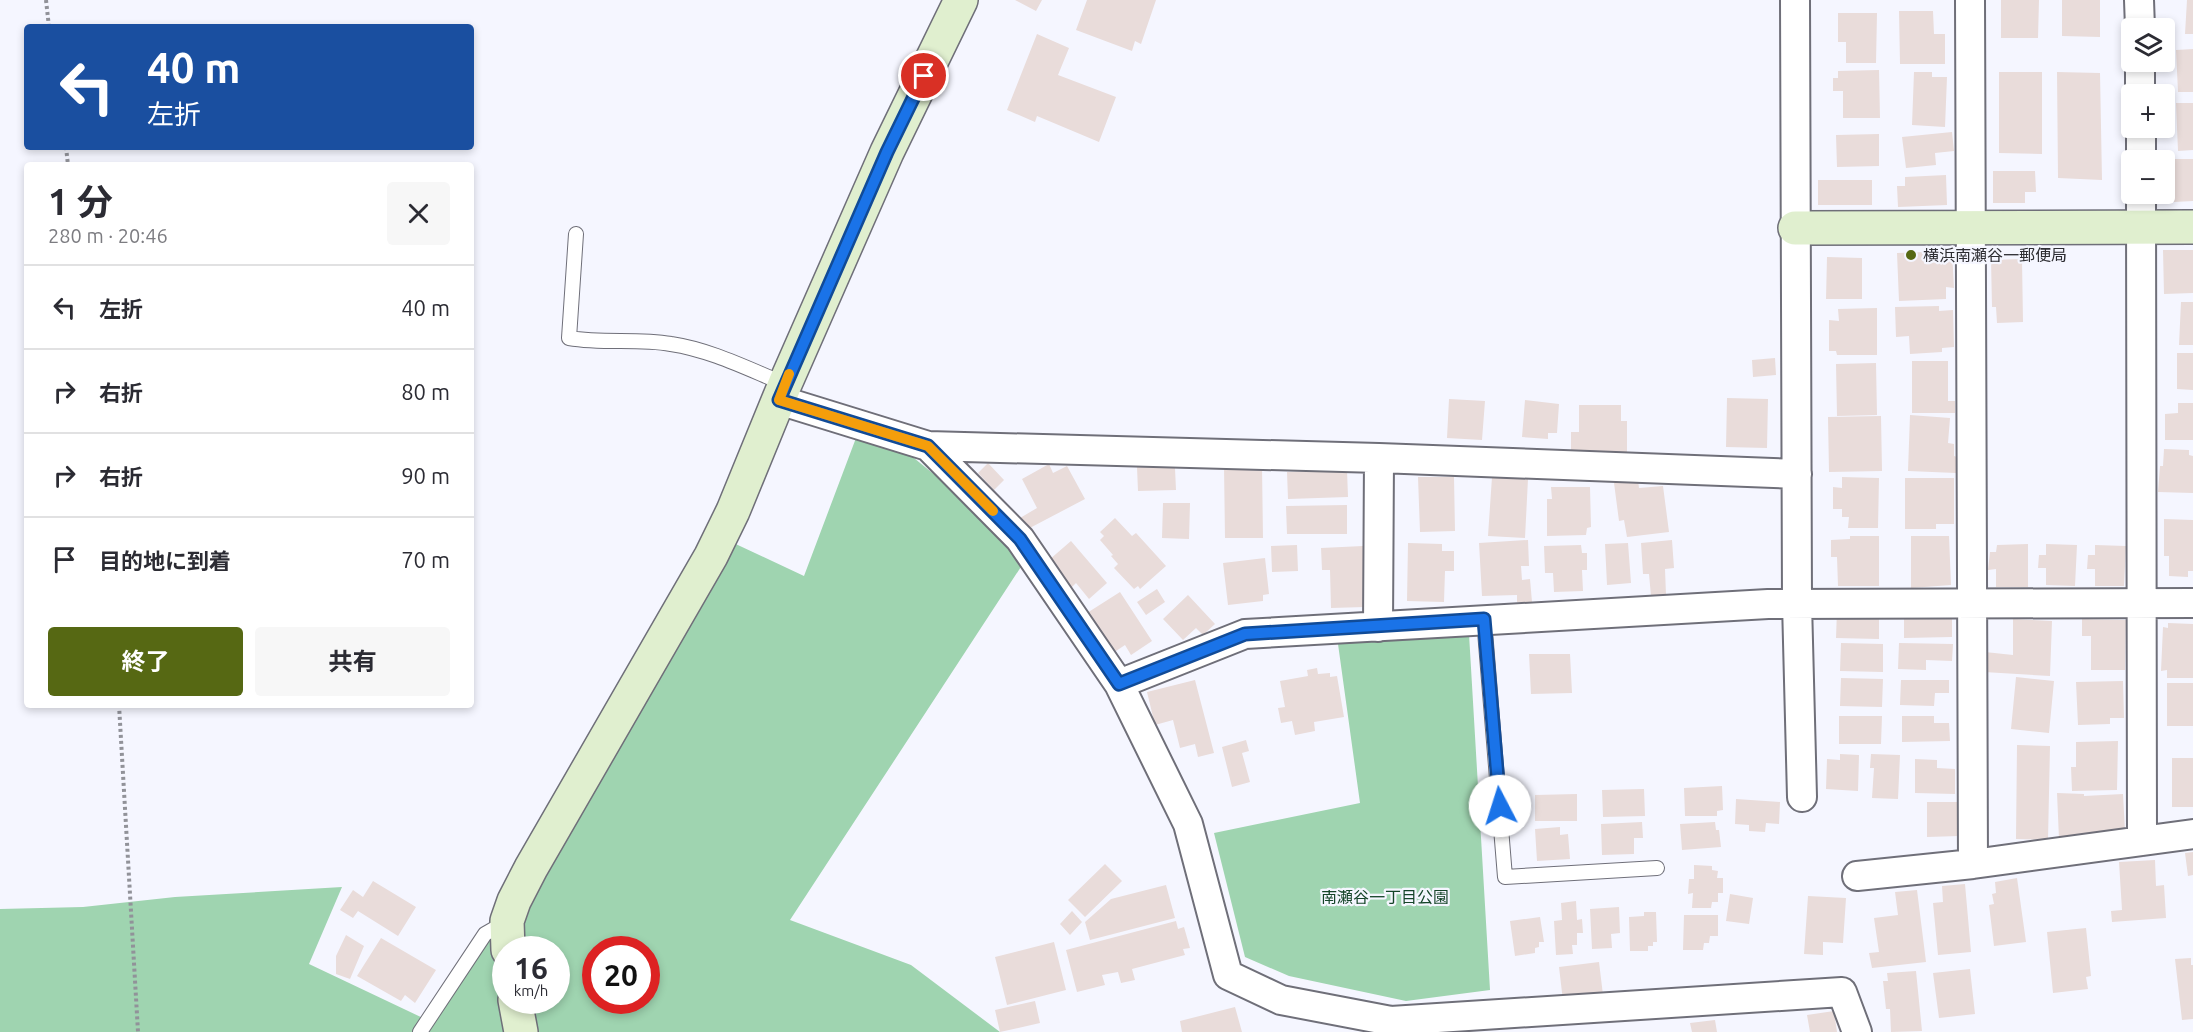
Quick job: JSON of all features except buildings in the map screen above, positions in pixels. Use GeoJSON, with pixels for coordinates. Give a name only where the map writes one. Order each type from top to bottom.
{"type":"FeatureCollection","features":[{"type":"Feature","properties":{"kind":"street"},"geometry":{"type":"LineString","coordinates":[[508,935],[514,901],[531,868],[711,556],[733,511],[782,392],[887,152],[961,0]]}},
{"type":"Feature","properties":{"kind":"street"},"geometry":{"type":"LineString","coordinates":[[1795,0],[1797,603],[1802,797]]}},
{"type":"Feature","properties":{"kind":"street"},"geometry":{"type":"LineString","coordinates":[[1970,0],[1973,864]]}},
{"type":"Feature","properties":{"kind":"street"},"geometry":{"type":"LineString","coordinates":[[2139,0],[2140,18]]}},
{"type":"Feature","properties":{"kind":"street"},"geometry":{"type":"LineString","coordinates":[[2141,204],[2142,841]]}},
{"type":"Feature","properties":{"kind":"street"},"geometry":{"type":"LineString","coordinates":[[1795,228],[2193,227]]}},
{"type":"Feature","properties":{"kind":"street"},"geometry":{"type":"LineString","coordinates":[[782,392],[928,446],[1379,458],[1797,474]]}},
{"type":"Feature","properties":{"kind":"street"},"geometry":{"type":"LineString","coordinates":[[928,446],[1020,539],[1119,684],[1188,824],[1228,975],[1281,1000],[1392,1021],[1842,992],[1857,1032]]}},
{"type":"Feature","properties":{"kind":"street"},"geometry":{"type":"LineString","coordinates":[[1378,627],[1379,458]]}},
{"type":"Feature","properties":{"kind":"street"},"geometry":{"type":"LineString","coordinates":[[1119,684],[1245,634],[1797,603],[2193,603]]}},
{"type":"Feature","properties":{"kind":"street"},"geometry":{"type":"LineString","coordinates":[[1857,876],[1973,864],[2193,834]]}},
{"type":"Feature","properties":{"kind":"street"},"geometry":{"type":"LineString","coordinates":[[517,1014],[520,1032]]}},
{"type":"Feature","properties":{"kind":"lane"},"geometry":{"type":"LineString","coordinates":[[576,234],[569,338],[593,342],[634,340],[672,344],[705,352],[782,392]]}},
{"type":"Feature","properties":{"kind":"lane"},"geometry":{"type":"LineString","coordinates":[[1484,619],[1505,877],[1657,868]]}},
{"type":"Feature","properties":{"kind":"lane"},"geometry":{"type":"LineString","coordinates":[[420,1032],[485,934],[508,935]]}},
{"type":"Feature","properties":{"kind":"path"},"geometry":{"type":"LineString","coordinates":[[45,0],[49,24]]}},
{"type":"Feature","properties":{"kind":"path"},"geometry":{"type":"LineString","coordinates":[[118,708],[138,1032]]}},
{"type":"Feature","properties":{"kind":"green space"},"geometry":{"type":"Polygon","coordinates":[[[856,438],[903,449],[1030,553],[790,920],[911,965],[1000,1032],[0,1032],[0,909],[83,907],[175,897],[342,887],[309,964],[425,1019],[536,854],[725,539],[804,576],[856,438]]]}},
{"type":"Feature","properties":{"kind":"green space","name":"南瀬谷一丁目公園"},"geometry":{"type":"Polygon","coordinates":[[[1469,634],[1490,990],[1406,1001],[1289,976],[1245,957],[1214,833],[1360,803],[1338,644],[1469,634]]]}},
{"type":"Feature","properties":{"kind":"slow traffic"},"geometry":{"type":"LineString","coordinates":[[789,374],[779,400],[928,446],[993,511]]}},
{"type":"Feature","properties":{"kind":"place","name":"横浜南瀬谷一郵便局"},"geometry":{"type":"Point","coordinates":[1911,255]}},
{"type":"Feature","properties":{"kind":"route"},"geometry":{"type":"LineString","coordinates":[[924,76],[887,152],[779,400],[928,446],[1020,539],[1119,684],[1245,634],[1484,619],[1500,806]]}}]}
